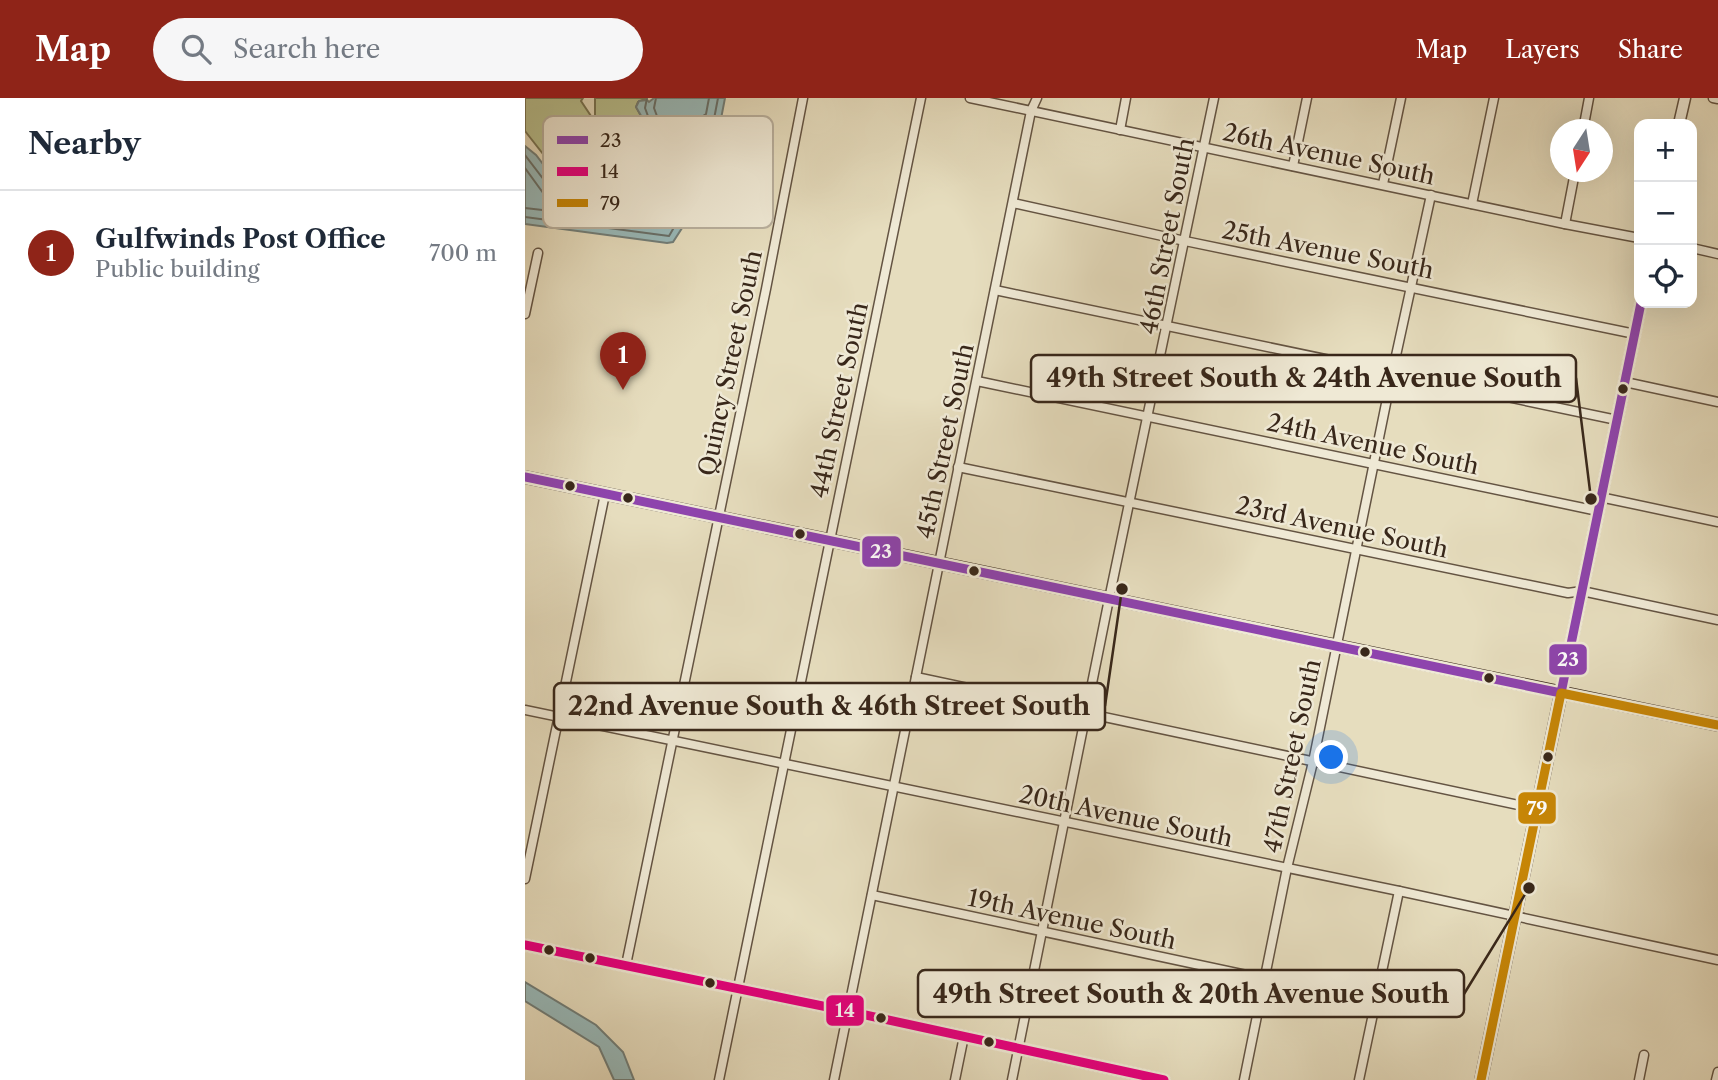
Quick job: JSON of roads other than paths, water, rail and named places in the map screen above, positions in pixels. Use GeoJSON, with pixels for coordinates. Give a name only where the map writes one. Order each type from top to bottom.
{"type":"FeatureCollection","features":[{"type":"Feature","properties":{"kind":"main road"},"geometry":{"type":"LineString","coordinates":[[525,477],[1718,725]]}},
{"type":"Feature","properties":{"kind":"main road"},"geometry":{"type":"LineString","coordinates":[[1481,1080],[1561,693]]}},
{"type":"Feature","properties":{"kind":"street","name":"Quincy Street South"},"geometry":{"type":"LineString","coordinates":[[626,965],[803,98]]}},
{"type":"Feature","properties":{"kind":"street","name":"44th Street South"},"geometry":{"type":"LineString","coordinates":[[719,1080],[921,98]]}},
{"type":"Feature","properties":{"kind":"street","name":"26th Avenue South"},"geometry":{"type":"LineString","coordinates":[[970,98],[1565,224],[1634,236]]}},
{"type":"Feature","properties":{"kind":"street","name":"45th Street South"},"geometry":{"type":"LineString","coordinates":[[834,1080],[1031,111],[1037,98]]}},
{"type":"Feature","properties":{"kind":"street"},"geometry":{"type":"LineString","coordinates":[[1120,130],[1126,98]]}},
{"type":"Feature","properties":{"kind":"street","name":"46th Street South"},"geometry":{"type":"LineString","coordinates":[[1012,1080],[1109,599],[1215,98]]}},
{"type":"Feature","properties":{"kind":"street"},"geometry":{"type":"LineString","coordinates":[[1293,166],[1307,98]]}},
{"type":"Feature","properties":{"kind":"street"},"geometry":{"type":"LineString","coordinates":[[1383,184],[1401,98]]}},
{"type":"Feature","properties":{"kind":"street"},"geometry":{"type":"LineString","coordinates":[[1472,204],[1494,98]]}},
{"type":"Feature","properties":{"kind":"street"},"geometry":{"type":"LineString","coordinates":[[1585,119],[1589,98]]}},
{"type":"Feature","properties":{"kind":"street"},"geometry":{"type":"LineString","coordinates":[[1680,119],[1685,98]]}},
{"type":"Feature","properties":{"kind":"street"},"geometry":{"type":"LineString","coordinates":[[1713,98],[1718,99]]}},
{"type":"Feature","properties":{"kind":"street"},"geometry":{"type":"LineString","coordinates":[[1565,224],[1573,182]]}},
{"type":"Feature","properties":{"kind":"street","name":"47th Street South"},"geometry":{"type":"LineString","coordinates":[[1244,1080],[1431,195]]}},
{"type":"Feature","properties":{"kind":"street","name":"25th Avenue South"},"geometry":{"type":"LineString","coordinates":[[1013,203],[1635,334]]}},
{"type":"Feature","properties":{"kind":"street"},"geometry":{"type":"LineString","coordinates":[[1697,249],[1718,254]]}},
{"type":"Feature","properties":{"kind":"street"},"geometry":{"type":"LineString","coordinates":[[525,314],[528,286],[538,253]]}},
{"type":"Feature","properties":{"kind":"street"},"geometry":{"type":"LineString","coordinates":[[995,290],[1617,419]]}},
{"type":"Feature","properties":{"kind":"street"},"geometry":{"type":"LineString","coordinates":[[1561,693],[1640,308]]}},
{"type":"Feature","properties":{"kind":"street","name":"24th Avenue South"},"geometry":{"type":"LineString","coordinates":[[977,381],[1598,511]]}},
{"type":"Feature","properties":{"kind":"street"},"geometry":{"type":"LineString","coordinates":[[1625,382],[1717,402],[1718,392]]}},
{"type":"Feature","properties":{"kind":"street","name":"23rd Avenue South"},"geometry":{"type":"LineString","coordinates":[[958,467],[1568,593],[1582,591],[1718,620]]}},
{"type":"Feature","properties":{"kind":"street"},"geometry":{"type":"LineString","coordinates":[[525,879],[605,494]]}},
{"type":"Feature","properties":{"kind":"street"},"geometry":{"type":"LineString","coordinates":[[1600,497],[1718,522]]}},
{"type":"Feature","properties":{"kind":"street"},"geometry":{"type":"LineString","coordinates":[[916,677],[1537,809]]}},
{"type":"Feature","properties":{"kind":"street","name":"20th Avenue South"},"geometry":{"type":"LineString","coordinates":[[525,710],[1399,891],[1718,960]]}},
{"type":"Feature","properties":{"kind":"street"},"geometry":{"type":"LineString","coordinates":[[1359,1080],[1399,891]]}},
{"type":"Feature","properties":{"kind":"street","name":"19th Avenue South"},"geometry":{"type":"LineString","coordinates":[[871,895],[1265,979]]}},
{"type":"Feature","properties":{"kind":"street"},"geometry":{"type":"LineString","coordinates":[[525,945],[964,1036],[1131,1077],[1164,1080]]}},
{"type":"Feature","properties":{"kind":"street"},"geometry":{"type":"LineString","coordinates":[[955,1080],[964,1036]]}},
{"type":"Feature","properties":{"kind":"street"},"geometry":{"type":"LineString","coordinates":[[1639,1080],[1644,1055]]}},
{"type":"Feature","properties":{"kind":"street"},"geometry":{"type":"LineString","coordinates":[[1716,1080],[1718,1072]]}},
{"type":"Feature","properties":{"kind":"water"},"geometry":{"type":"Polygon","coordinates":[[[654,98],[725,98],[722,116],[641,116],[636,107],[639,101],[649,102],[654,98]]]}},
{"type":"Feature","properties":{"kind":"water"},"geometry":{"type":"Polygon","coordinates":[[[525,146],[543,164],[543,226],[525,224],[525,146]]]}},
{"type":"Feature","properties":{"kind":"water"},"geometry":{"type":"Polygon","coordinates":[[[555,228],[682,228],[673,242],[555,228]]]}},
{"type":"Feature","properties":{"kind":"water"},"geometry":{"type":"Polygon","coordinates":[[[525,982],[596,1025],[623,1052],[634,1080],[614,1080],[599,1047],[525,1001],[525,982]]]}},
{"type":"Feature","properties":{"kind":"place","name":"Gulfwinds Post Office"},"geometry":{"type":"Point","coordinates":[623,390]}},
{"type":"Feature","properties":{"kind":"place","name":"49th Street South & 24th Avenue South"},"geometry":{"type":"Point","coordinates":[1591,499]}},
{"type":"Feature","properties":{"kind":"place","name":"22nd Avenue South & 46th Street South"},"geometry":{"type":"Point","coordinates":[1122,589]}},
{"type":"Feature","properties":{"kind":"place","name":"49th Street South & 20th Avenue South"},"geometry":{"type":"Point","coordinates":[1529,888]}}]}
